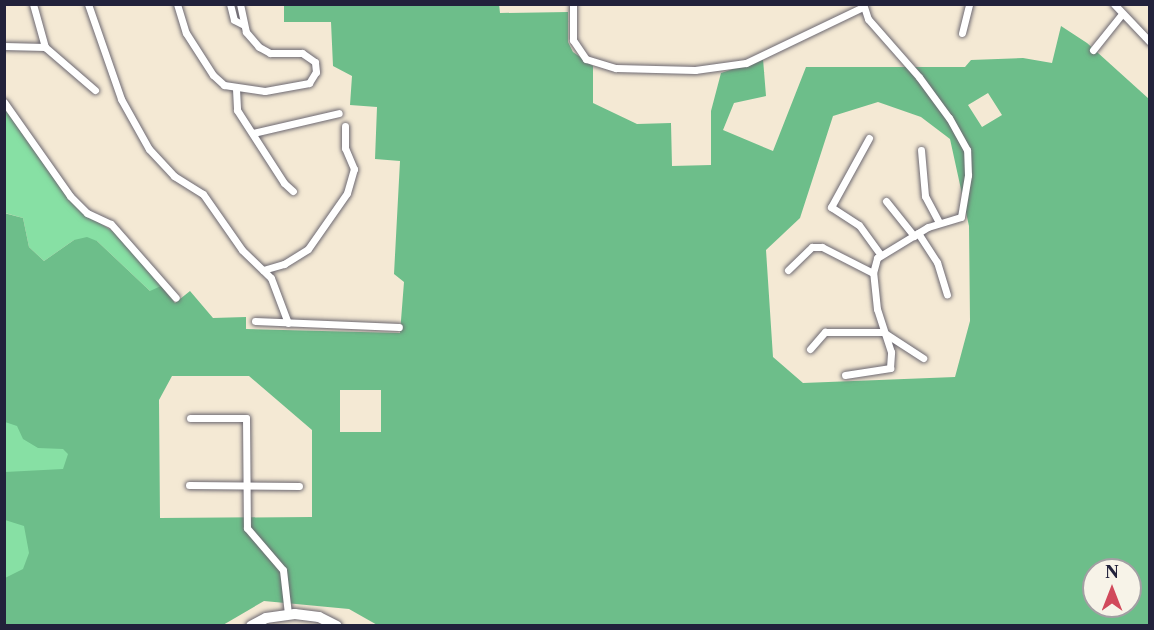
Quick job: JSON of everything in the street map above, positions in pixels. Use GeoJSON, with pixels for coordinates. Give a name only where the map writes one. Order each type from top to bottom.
{"type":"FeatureCollection","features":[{"type":"Feature","properties":{"kind":"main road"},"geometry":{"type":"LineString","coordinates":[[251,626],[288,614],[308,614],[337,626]]}},
{"type":"Feature","properties":{"kind":"street"},"geometry":{"type":"LineString","coordinates":[[33,4],[45,47],[95,90]]}},
{"type":"Feature","properties":{"kind":"street"},"geometry":{"type":"LineString","coordinates":[[88,4],[121,99],[150,149],[174,176],[203,194],[242,250],[263,270],[277,289],[288,323]]}},
{"type":"Feature","properties":{"kind":"street"},"geometry":{"type":"LineString","coordinates":[[177,4],[186,33],[213,75],[236,89],[297,88],[309,83],[316,72],[315,62],[307,55],[270,53],[259,47],[244,25],[240,4]]}},
{"type":"Feature","properties":{"kind":"street"},"geometry":{"type":"LineString","coordinates":[[230,4],[234,20],[244,25]]}},
{"type":"Feature","properties":{"kind":"street"},"geometry":{"type":"LineString","coordinates":[[573,4],[573,40],[586,59],[616,68],[694,70],[746,63],[862,6],[919,77],[963,140],[968,175],[961,217],[939,222],[881,255],[873,273],[883,332],[891,352],[890,368],[845,375]]}},
{"type":"Feature","properties":{"kind":"street"},"geometry":{"type":"LineString","coordinates":[[962,33],[969,4]]}},
{"type":"Feature","properties":{"kind":"street"},"geometry":{"type":"LineString","coordinates":[[1114,4],[1121,15],[1149,42]]}},
{"type":"Feature","properties":{"kind":"street"},"geometry":{"type":"LineString","coordinates":[[1093,50],[1121,15]]}},
{"type":"Feature","properties":{"kind":"street"},"geometry":{"type":"LineString","coordinates":[[4,46],[45,47]]}},
{"type":"Feature","properties":{"kind":"street"},"geometry":{"type":"LineString","coordinates":[[236,89],[234,105],[284,183],[293,191]]}},
{"type":"Feature","properties":{"kind":"street"},"geometry":{"type":"LineString","coordinates":[[4,102],[70,196],[87,213],[111,224],[176,298]]}},
{"type":"Feature","properties":{"kind":"street"},"geometry":{"type":"LineString","coordinates":[[254,133],[339,112]]}},
{"type":"Feature","properties":{"kind":"street"},"geometry":{"type":"LineString","coordinates":[[263,270],[284,264],[308,249],[347,193],[354,170],[345,148],[345,126]]}},
{"type":"Feature","properties":{"kind":"street"},"geometry":{"type":"LineString","coordinates":[[869,138],[831,207],[859,225],[881,255]]}},
{"type":"Feature","properties":{"kind":"street"},"geometry":{"type":"LineString","coordinates":[[921,150],[925,196],[939,222]]}},
{"type":"Feature","properties":{"kind":"street"},"geometry":{"type":"LineString","coordinates":[[886,201],[937,262],[946,295]]}},
{"type":"Feature","properties":{"kind":"street"},"geometry":{"type":"LineString","coordinates":[[788,270],[812,247],[822,247],[873,273]]}},
{"type":"Feature","properties":{"kind":"street"},"geometry":{"type":"LineString","coordinates":[[255,321],[399,327]]}},
{"type":"Feature","properties":{"kind":"street"},"geometry":{"type":"LineString","coordinates":[[810,349],[825,332],[883,332],[923,358]]}},
{"type":"Feature","properties":{"kind":"street"},"geometry":{"type":"LineString","coordinates":[[190,418],[246,418],[247,528],[283,570],[288,614]]}},
{"type":"Feature","properties":{"kind":"street"},"geometry":{"type":"LineString","coordinates":[[189,485],[299,486]]}},
{"type":"Feature","properties":{"kind":"green space"},"geometry":{"type":"Polygon","coordinates":[[[499,4],[500,13],[568,12],[568,42],[573,52],[593,66],[593,103],[637,124],[671,123],[672,166],[711,165],[711,111],[721,73],[763,59],[766,96],[734,103],[723,130],[773,151],[806,67],[965,67],[971,60],[1023,58],[1052,63],[1061,26],[1087,43],[1149,99],[1149,625],[379,626],[349,609],[264,601],[223,625],[5,625],[5,578],[23,569],[29,553],[24,526],[5,520],[5,472],[63,469],[68,454],[63,449],[38,448],[23,439],[17,426],[5,422],[4,213],[23,218],[29,247],[44,261],[74,240],[87,237],[97,241],[150,291],[161,286],[175,303],[190,291],[213,318],[246,317],[246,329],[400,333],[404,282],[394,274],[400,161],[375,159],[377,107],[350,105],[352,76],[333,66],[331,22],[284,22],[284,5],[499,4]],[[988,93],[968,105],[982,127],[1002,115],[988,93]],[[878,102],[833,116],[800,218],[766,250],[773,357],[803,383],[955,377],[970,321],[969,226],[950,139],[921,117],[878,102]],[[172,376],[159,400],[160,518],[312,517],[312,430],[249,376],[172,376]],[[340,390],[340,432],[381,432],[381,390],[340,390]]]}},
{"type":"Feature","properties":{"kind":"green space"},"geometry":{"type":"Polygon","coordinates":[[[4,108],[70,201],[80,211],[114,232],[161,286],[156,291],[150,291],[97,241],[74,240],[44,261],[29,247],[23,218],[5,213],[4,108]]]}},
{"type":"Feature","properties":{"kind":"green space"},"geometry":{"type":"Polygon","coordinates":[[[5,372],[75,433],[72,483],[5,603],[5,372]]]}}]}
